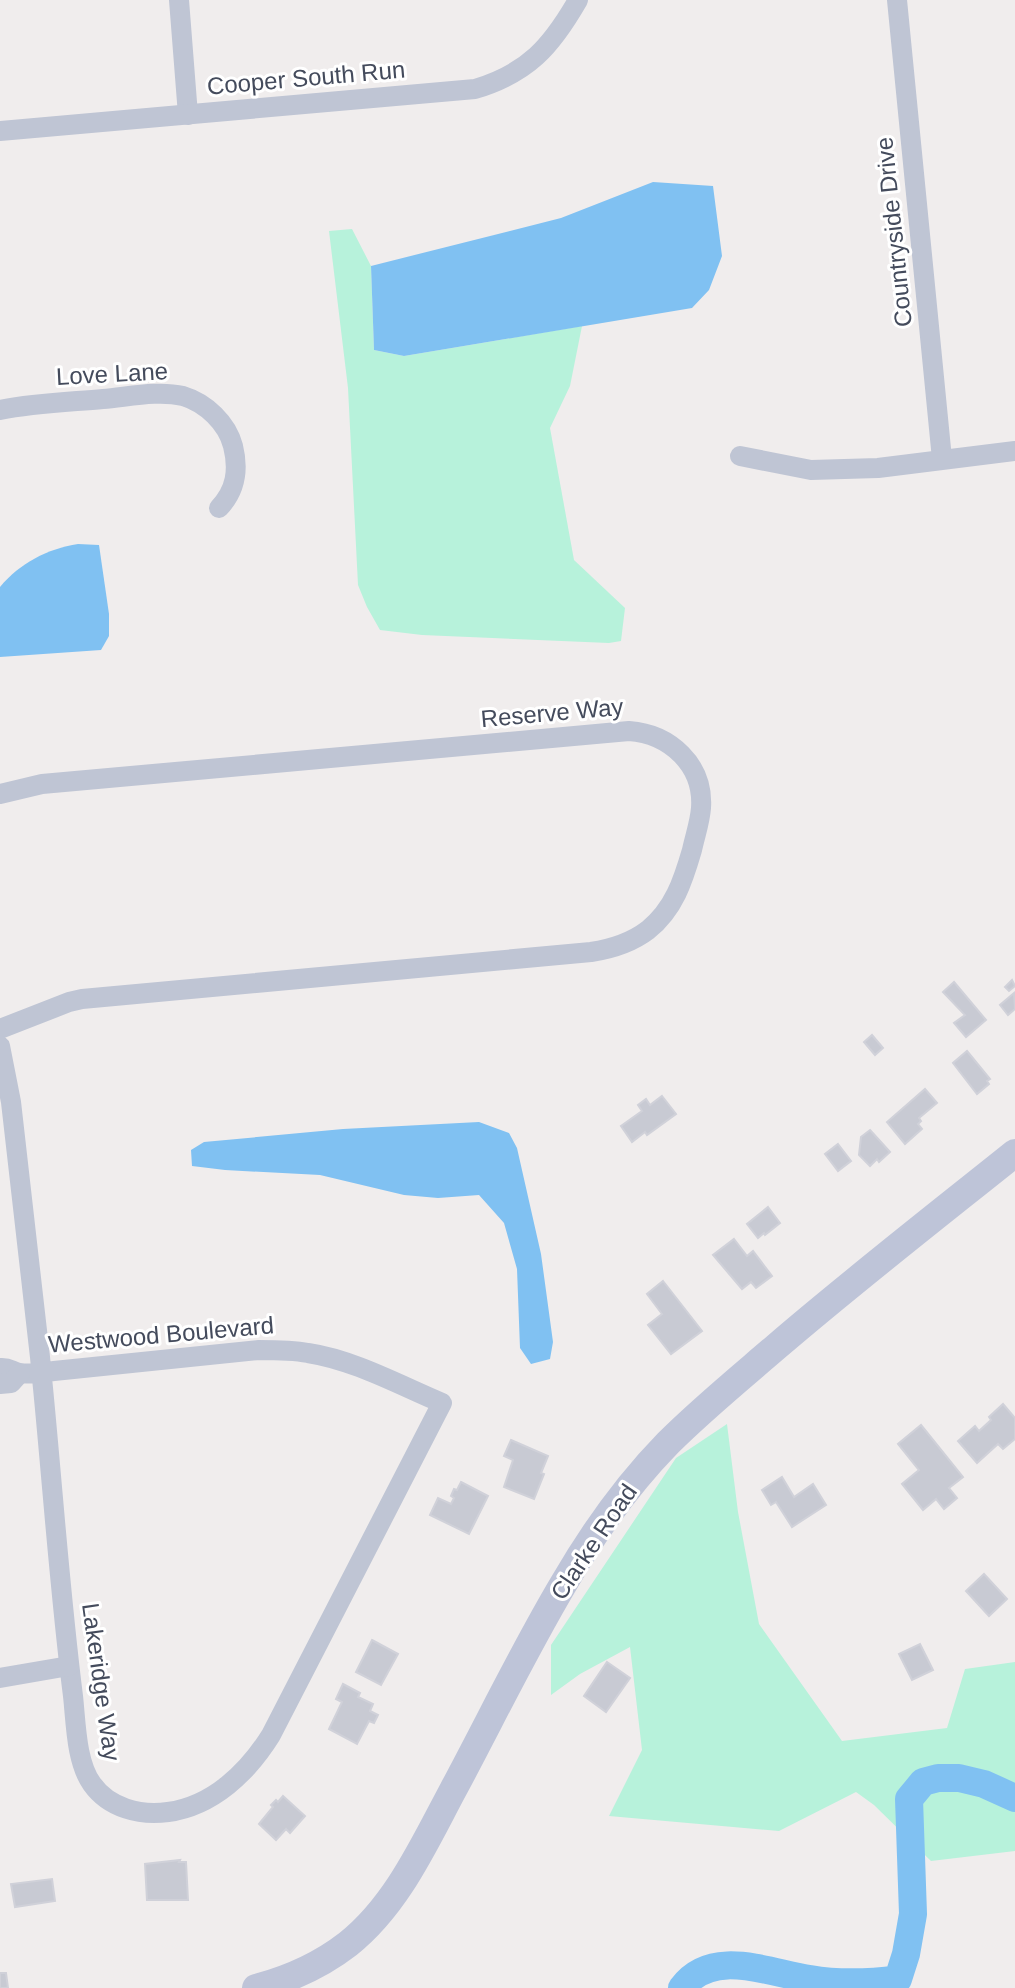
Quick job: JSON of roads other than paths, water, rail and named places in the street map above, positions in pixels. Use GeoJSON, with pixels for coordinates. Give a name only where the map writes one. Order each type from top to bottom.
{"type":"FeatureCollection","features":[{"type":"Feature","properties":{"kind":"street"},"geometry":{"type":"LineString","coordinates":[[179,0],[188,115]]}},
{"type":"Feature","properties":{"kind":"street","name":"Cooper South Run"},"geometry":{"type":"LineString","coordinates":[[0,131],[475,89],[496,83],[516,72],[542,52],[578,0]]}},
{"type":"Feature","properties":{"kind":"street","name":"Countryside Drive"},"geometry":{"type":"LineString","coordinates":[[897,0],[942,459]]}},
{"type":"Feature","properties":{"kind":"street","name":"Love Lane"},"geometry":{"type":"LineString","coordinates":[[0,410],[153,394],[182,396],[201,404],[223,426],[234,451],[235,483],[219,508]]}},
{"type":"Feature","properties":{"kind":"street"},"geometry":{"type":"LineString","coordinates":[[740,456],[811,470],[878,468],[1015,451]]}},
{"type":"Feature","properties":{"kind":"street","name":"Reserve Way"},"geometry":{"type":"LineString","coordinates":[[0,794],[42,784],[629,731],[662,739],[680,752],[694,772],[701,802],[699,821],[677,894],[664,914],[647,931],[623,945],[591,952],[82,999],[0,1029]]}},
{"type":"Feature","properties":{"kind":"street","name":"Lakeridge Way"},"geometry":{"type":"LineString","coordinates":[[0,1046],[11,1102],[69,1666],[83,1767],[93,1785],[109,1800],[138,1812],[171,1812],[198,1803],[232,1782],[253,1762],[271,1735],[442,1403]]}},
{"type":"Feature","properties":{"kind":"street","name":"Clarke Road"},"geometry":{"type":"LineString","coordinates":[[256,1988],[305,1971],[349,1943],[395,1891],[423,1845],[563,1583],[629,1487],[668,1443],[829,1302],[1015,1153]]}},
{"type":"Feature","properties":{"kind":"street","name":"Westwood Boulevard"},"geometry":{"type":"LineString","coordinates":[[0,1384],[11,1383],[10,1371],[41,1372],[259,1350],[291,1351],[343,1363],[442,1403]]}},
{"type":"Feature","properties":{"kind":"street"},"geometry":{"type":"LineString","coordinates":[[0,1678],[69,1666]]}},
{"type":"Feature","properties":{"kind":"water"},"geometry":{"type":"Polygon","coordinates":[[[653,182],[713,186],[722,256],[709,290],[692,308],[404,356],[374,350],[371,266],[561,218],[653,182]]]}},
{"type":"Feature","properties":{"kind":"water"},"geometry":{"type":"Polygon","coordinates":[[[78,544],[99,545],[109,614],[109,636],[101,650],[0,657],[0,587],[35,558],[78,544]]]}},
{"type":"Feature","properties":{"kind":"water"},"geometry":{"type":"Polygon","coordinates":[[[479,1122],[509,1133],[517,1148],[541,1254],[553,1342],[550,1359],[531,1364],[520,1348],[517,1269],[504,1223],[479,1195],[438,1198],[404,1195],[320,1175],[192,1166],[191,1150],[204,1142],[343,1129],[479,1122]]]}},
{"type":"Feature","properties":{"kind":"waterway"},"geometry":{"type":"LineString","coordinates":[[682,1988],[694,1976],[709,1968],[725,1966],[759,1968],[832,1982],[898,1979],[913,1914],[909,1799],[923,1782],[938,1778],[959,1778],[984,1784],[1015,1798]]}}]}
